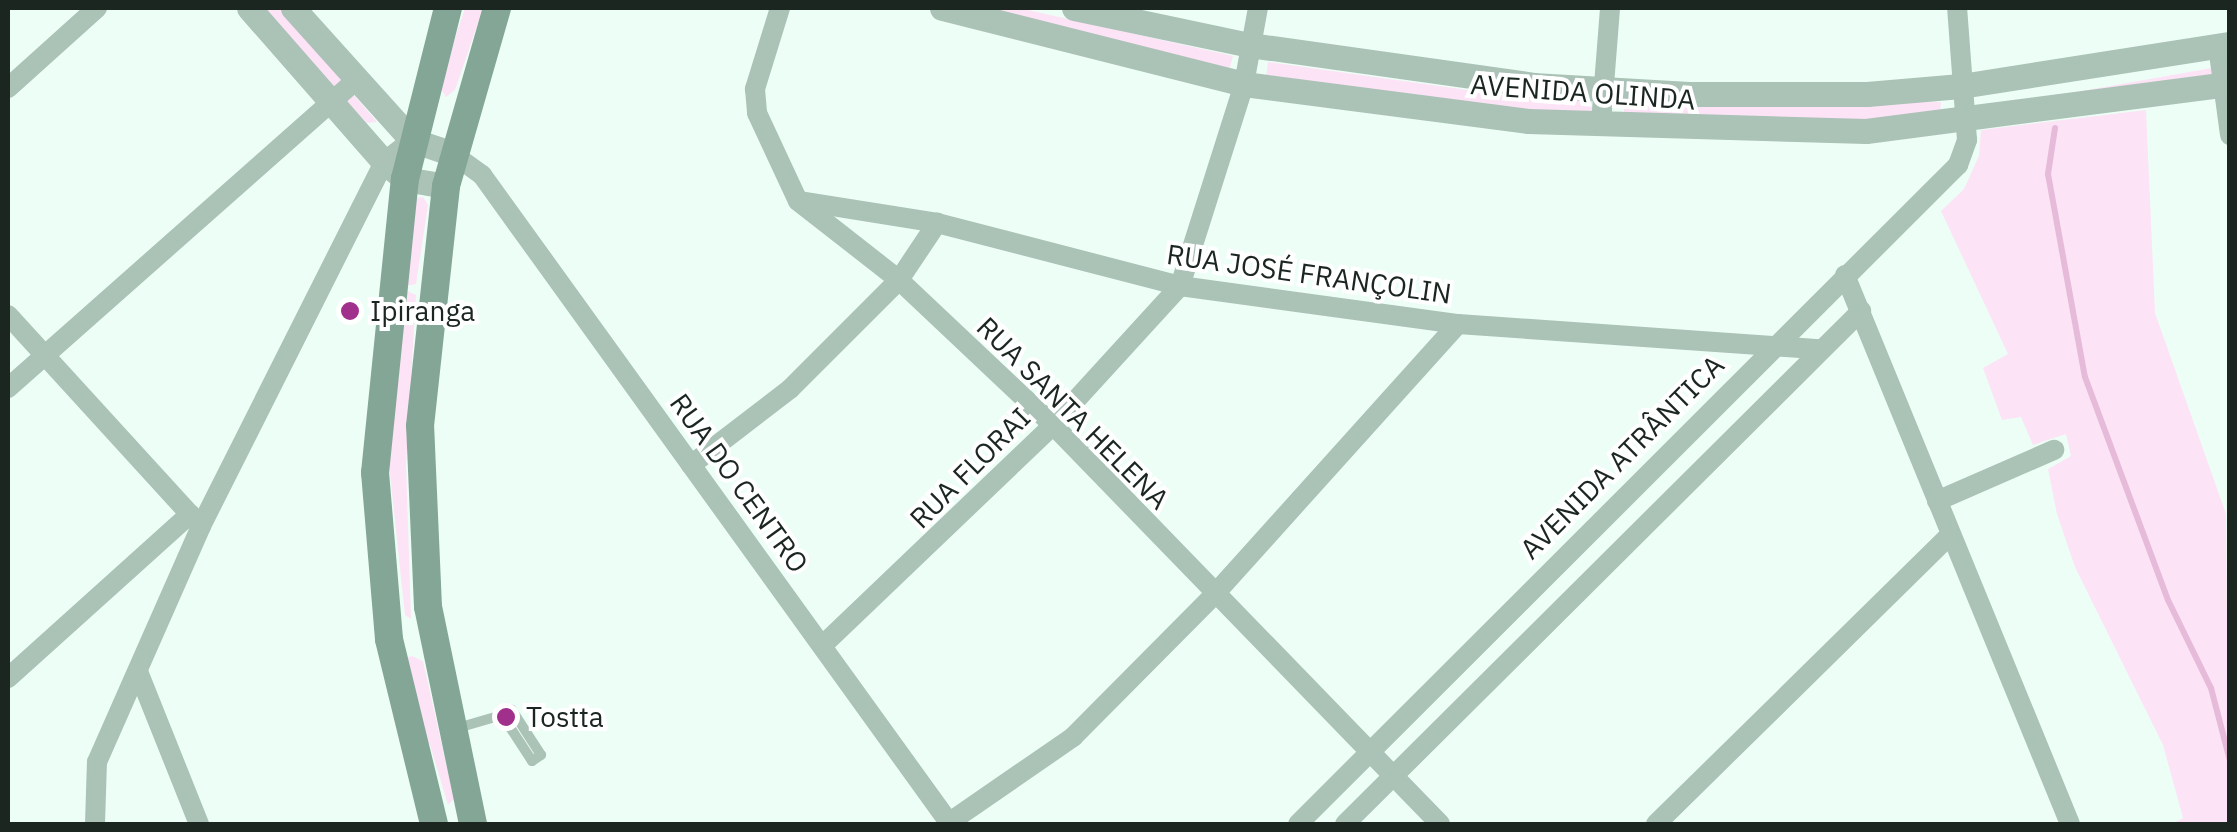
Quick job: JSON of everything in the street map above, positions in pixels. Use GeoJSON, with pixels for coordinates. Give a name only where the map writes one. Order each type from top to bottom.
{"type":"FeatureCollection","features":[{"type":"Feature","properties":{"kind":"main road"},"geometry":{"type":"LineString","coordinates":[[448,8],[412,140],[395,170],[376,473],[389,639],[434,824],[472,819],[432,633],[418,496],[420,426],[446,186],[497,8]]}},
{"type":"Feature","properties":{"kind":"main road"},"geometry":{"type":"LineString","coordinates":[[389,639],[432,633]]}},
{"type":"Feature","properties":{"kind":"street"},"geometry":{"type":"LineString","coordinates":[[8,88],[97,8]]}},
{"type":"Feature","properties":{"kind":"street"},"geometry":{"type":"LineString","coordinates":[[250,8],[395,170],[446,186],[482,175]]}},
{"type":"Feature","properties":{"kind":"street"},"geometry":{"type":"LineString","coordinates":[[293,8],[412,140],[453,154]]}},
{"type":"Feature","properties":{"kind":"street","name":"RUA SANTA HELENA"},"geometry":{"type":"LineString","coordinates":[[780,8],[755,89],[757,113],[798,201],[899,280],[1053,425],[1213,596],[1440,824]]}},
{"type":"Feature","properties":{"kind":"street","name":"AVENIDA OLINDA"},"geometry":{"type":"LineString","coordinates":[[942,8],[1244,84],[1474,116],[1817,132],[1966,121],[2228,84]]}},
{"type":"Feature","properties":{"kind":"street","name":"AVENIDA OLINDA"},"geometry":{"type":"LineString","coordinates":[[1074,8],[1250,45],[1604,90],[1775,97],[1961,86],[2224,45]]}},
{"type":"Feature","properties":{"kind":"street","name":"RUA FLORAI"},"geometry":{"type":"LineString","coordinates":[[824,644],[1053,425],[1180,286],[1244,84],[1258,8]]}},
{"type":"Feature","properties":{"kind":"street"},"geometry":{"type":"LineString","coordinates":[[1601,123],[1610,8]]}},
{"type":"Feature","properties":{"kind":"street"},"geometry":{"type":"LineString","coordinates":[[1958,8],[1966,121]]}},
{"type":"Feature","properties":{"kind":"street"},"geometry":{"type":"LineString","coordinates":[[2224,45],[2230,135]]}},
{"type":"Feature","properties":{"kind":"street"},"geometry":{"type":"LineString","coordinates":[[8,388],[357,79]]}},
{"type":"Feature","properties":{"kind":"street","name":"AVENIDA ATRÂNTICA"},"geometry":{"type":"LineString","coordinates":[[1298,824],[1958,165],[1966,121]]}},
{"type":"Feature","properties":{"kind":"street","name":"RUA DO CENTRO"},"geometry":{"type":"LineString","coordinates":[[453,154],[482,175],[824,644],[949,824]]}},
{"type":"Feature","properties":{"kind":"street"},"geometry":{"type":"LineString","coordinates":[[95,824],[97,762],[139,674],[196,520],[395,170]]}},
{"type":"Feature","properties":{"kind":"street","name":"RUA JOSÉ FRANÇOLIN"},"geometry":{"type":"LineString","coordinates":[[798,201],[937,222],[1180,286],[1458,324],[1819,349]]}},
{"type":"Feature","properties":{"kind":"street"},"geometry":{"type":"LineString","coordinates":[[692,465],[790,390],[899,280],[937,222]]}},
{"type":"Feature","properties":{"kind":"street"},"geometry":{"type":"LineString","coordinates":[[1844,275],[2070,824]]}},
{"type":"Feature","properties":{"kind":"street"},"geometry":{"type":"LineString","coordinates":[[1345,824],[1861,311]]}},
{"type":"Feature","properties":{"kind":"street"},"geometry":{"type":"LineString","coordinates":[[8,314],[196,520]]}},
{"type":"Feature","properties":{"kind":"street"},"geometry":{"type":"LineString","coordinates":[[949,824],[1073,737],[1213,596],[1458,324]]}},
{"type":"Feature","properties":{"kind":"street"},"geometry":{"type":"LineString","coordinates":[[1937,502],[2054,450]]}},
{"type":"Feature","properties":{"kind":"street"},"geometry":{"type":"LineString","coordinates":[[8,678],[196,520]]}},
{"type":"Feature","properties":{"kind":"street"},"geometry":{"type":"LineString","coordinates":[[1656,824],[1950,536]]}},
{"type":"Feature","properties":{"kind":"street"},"geometry":{"type":"LineString","coordinates":[[139,674],[199,824]]}},
{"type":"Feature","properties":{"kind":"lane"},"geometry":{"type":"LineString","coordinates":[[451,730],[502,715],[532,760],[541,755],[512,710]]}},
{"type":"Feature","properties":{"kind":"shaded area"},"geometry":{"type":"Polygon","coordinates":[[[260,8],[280,8],[377,122],[367,123],[260,8]]]}},
{"type":"Feature","properties":{"kind":"shaded area"},"geometry":{"type":"Polygon","coordinates":[[[465,8],[483,8],[455,90],[446,97],[439,86],[465,8]]]}},
{"type":"Feature","properties":{"kind":"shaded area"},"geometry":{"type":"Polygon","coordinates":[[[972,8],[1019,8],[1233,56],[1229,71],[972,8]]]}},
{"type":"Feature","properties":{"kind":"shaded area"},"geometry":{"type":"Polygon","coordinates":[[[1268,62],[1503,95],[1592,100],[1592,114],[1501,109],[1266,77],[1268,62]]]}},
{"type":"Feature","properties":{"kind":"shaded area"},"geometry":{"type":"Polygon","coordinates":[[[2212,68],[2214,79],[1988,119],[1986,108],[2212,68]]]}},
{"type":"Feature","properties":{"kind":"shaded area"},"geometry":{"type":"Polygon","coordinates":[[[1941,102],[1940,116],[1861,121],[1624,118],[1624,103],[1941,102]]]}},
{"type":"Feature","properties":{"kind":"shaded area"},"geometry":{"type":"Polygon","coordinates":[[[2146,110],[2155,313],[2226,514],[2229,824],[2172,824],[2183,818],[2163,745],[2075,567],[2057,514],[2048,469],[2071,456],[2066,434],[2033,445],[2021,417],[2002,420],[1983,368],[2008,354],[1941,211],[1964,189],[1979,156],[1981,130],[2146,110]]]}},
{"type":"Feature","properties":{"kind":"shaded area"},"geometry":{"type":"Polygon","coordinates":[[[423,197],[428,205],[416,284],[405,286],[415,198],[423,197]]]}},
{"type":"Feature","properties":{"kind":"shaded area"},"geometry":{"type":"Polygon","coordinates":[[[405,290],[416,295],[406,465],[411,619],[405,615],[389,465],[405,290]]]}},
{"type":"Feature","properties":{"kind":"shaded area"},"geometry":{"type":"Polygon","coordinates":[[[412,656],[423,661],[454,799],[448,805],[430,745],[416,730],[405,658],[412,656]]]}},
{"type":"Feature","properties":{"kind":"waterway"},"geometry":{"type":"LineString","coordinates":[[2055,128],[2048,174],[2085,377],[2168,600],[2211,688],[2230,761]]}},
{"type":"Feature","properties":{"kind":"place","name":"Ipiranga"},"geometry":{"type":"Point","coordinates":[350,311]}},
{"type":"Feature","properties":{"kind":"place","name":"Tostta"},"geometry":{"type":"Point","coordinates":[506,717]}}]}
